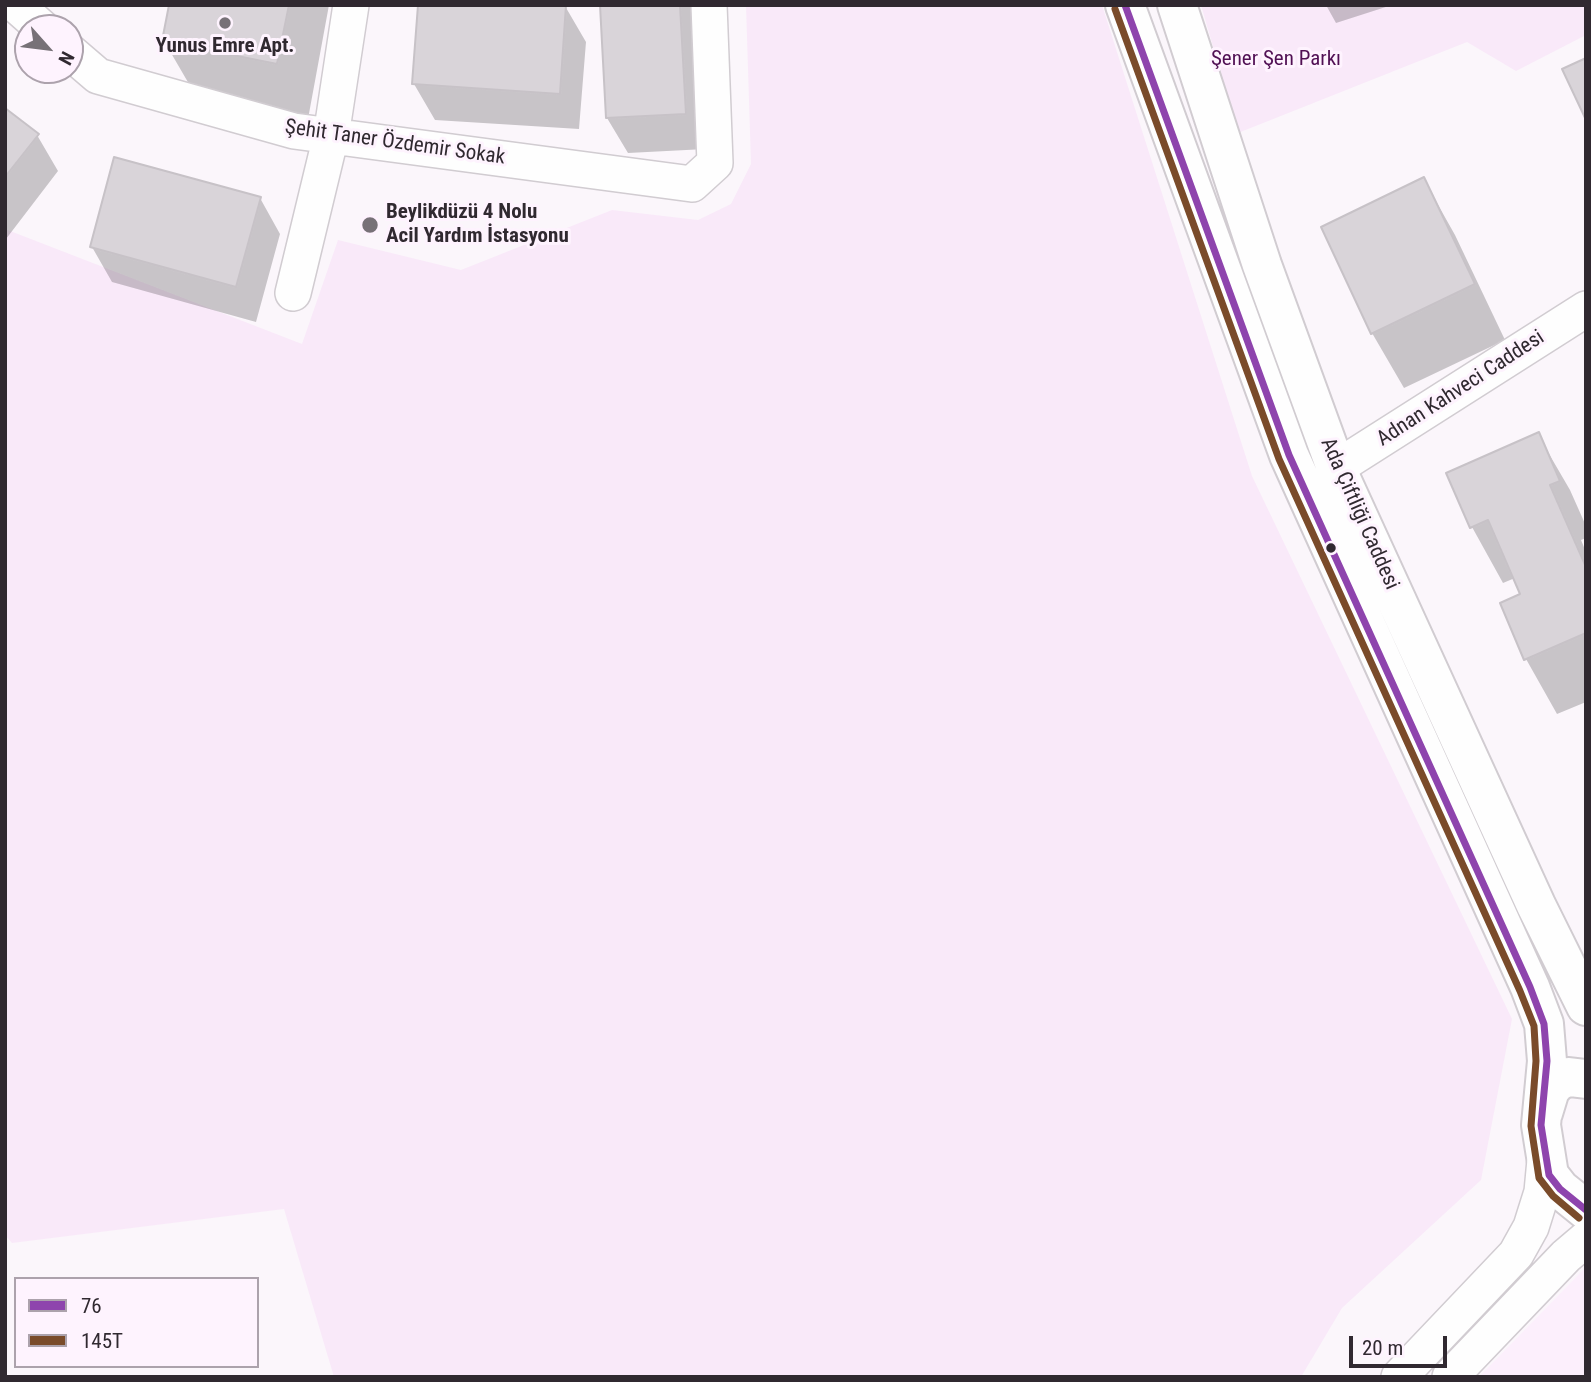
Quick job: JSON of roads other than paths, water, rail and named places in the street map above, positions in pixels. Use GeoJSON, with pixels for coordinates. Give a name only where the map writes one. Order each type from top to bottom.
{"type":"FeatureCollection","features":[{"type":"Feature","properties":{"kind":"main road","name":"Ada Çiftliği Caddesi"},"geometry":{"type":"LineString","coordinates":[[1125,5],[1289,455],[1544,1024],[1547,1061],[1542,1120],[1545,1160],[1549,1175],[1560,1189],[1586,1210]]}},
{"type":"Feature","properties":{"kind":"main road","name":"Ada Çiftliği Caddesi"},"geometry":{"type":"LineString","coordinates":[[1177,5],[1262,265],[1336,468],[1536,905],[1586,1006]]}},
{"type":"Feature","properties":{"kind":"main road"},"geometry":{"type":"LineString","coordinates":[[1542,1120],[1550,1090],[1558,1081],[1569,1077],[1586,1079]]}},
{"type":"Feature","properties":{"kind":"street"},"geometry":{"type":"LineString","coordinates":[[293,293],[331,136],[351,5]]}},
{"type":"Feature","properties":{"kind":"street","name":"Şehit Taner Özdemir Sokak"},"geometry":{"type":"LineString","coordinates":[[84,64],[98,76],[294,131],[692,184],[715,163],[709,5]]}},
{"type":"Feature","properties":{"kind":"street","name":"Adnan Kahveci Caddesi"},"geometry":{"type":"LineString","coordinates":[[1336,468],[1586,309]]}},
{"type":"Feature","properties":{"kind":"street"},"geometry":{"type":"LineString","coordinates":[[1399,1377],[1516,1254],[1535,1215],[1542,1192],[1545,1160]]}},
{"type":"Feature","properties":{"kind":"street"},"geometry":{"type":"LineString","coordinates":[[1450,1377],[1566,1256],[1586,1239]]}},
{"type":"Feature","properties":{"kind":"place","name":"Yunus Emre Apt."},"geometry":{"type":"Point","coordinates":[225,23]}},
{"type":"Feature","properties":{"kind":"place","name":"Beylikdüzü 4 Nolu Acil Yardım İstasyonu"},"geometry":{"type":"Point","coordinates":[370,225]}},
{"type":"Feature","properties":{"kind":"park label","name":"Şener Şen Parkı"},"geometry":{"type":"Point","coordinates":[1276,60]}}]}
